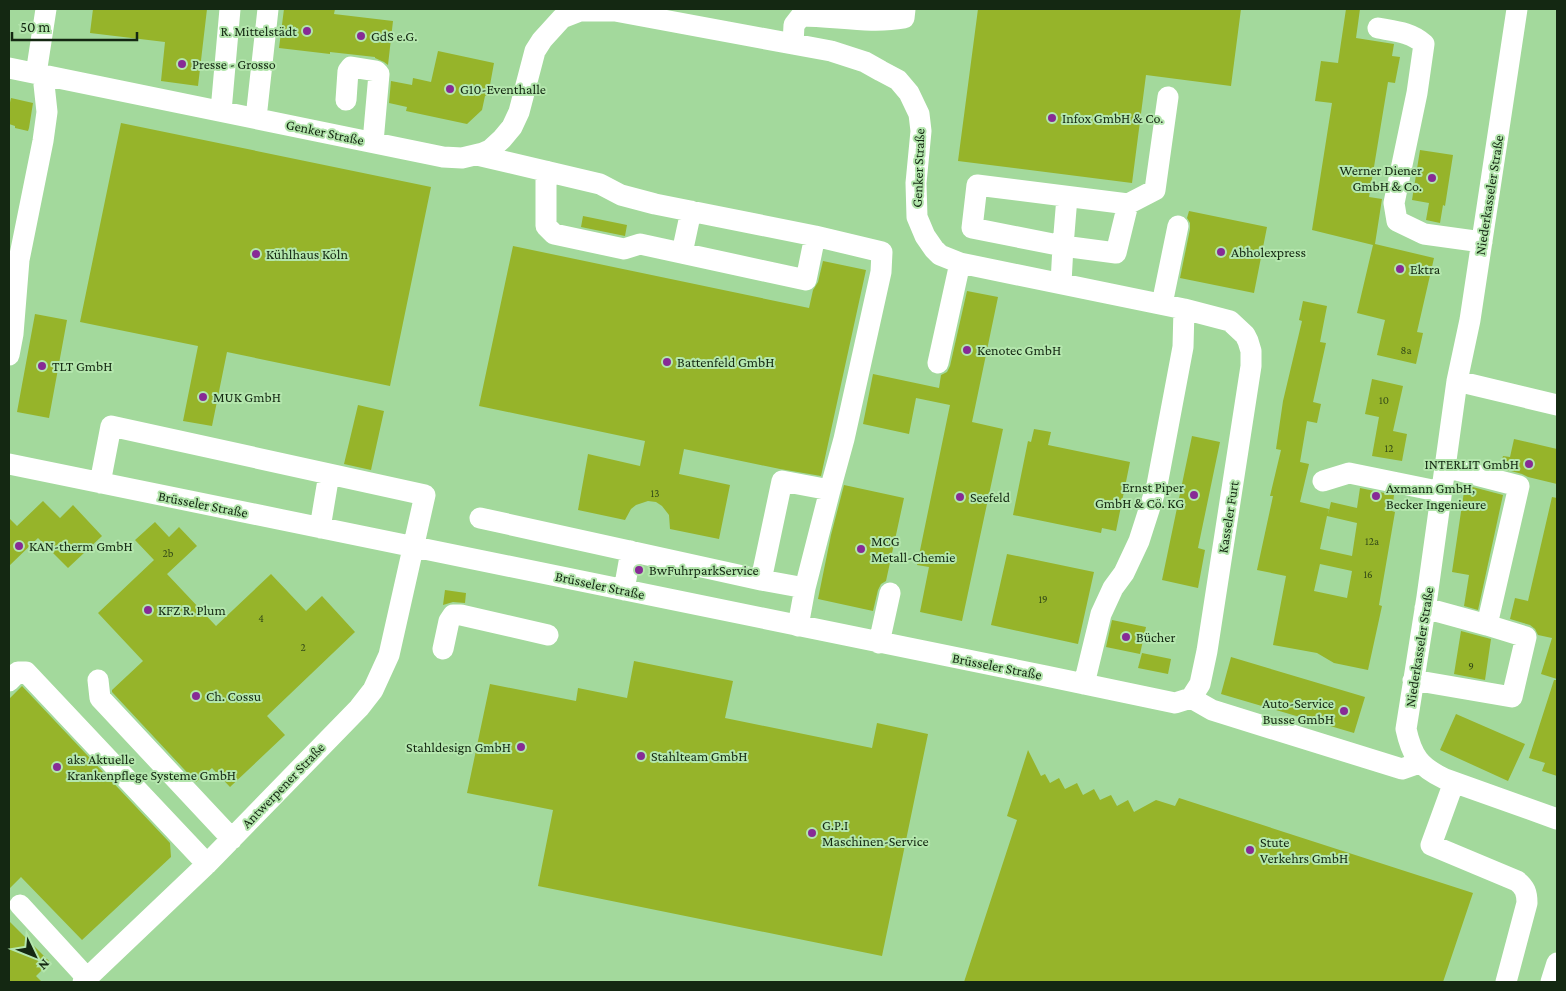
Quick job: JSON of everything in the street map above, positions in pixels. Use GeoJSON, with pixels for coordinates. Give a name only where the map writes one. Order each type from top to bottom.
{"type":"FeatureCollection","features":[{"type":"Feature","properties":{"kind":"street"},"geometry":{"type":"LineString","coordinates":[[9,355],[13,334],[19,260],[47,112],[40,75],[46,9]]}},
{"type":"Feature","properties":{"kind":"street"},"geometry":{"type":"LineString","coordinates":[[221,111],[230,9]]}},
{"type":"Feature","properties":{"kind":"street"},"geometry":{"type":"LineString","coordinates":[[256,118],[268,9]]}},
{"type":"Feature","properties":{"kind":"street"},"geometry":{"type":"LineString","coordinates":[[793,44],[794,25],[801,16],[828,16],[878,21],[904,18],[905,9]]}},
{"type":"Feature","properties":{"kind":"street","name":"Niederkasseler Straße"},"geometry":{"type":"LineString","coordinates":[[1419,763],[1409,743],[1406,729],[1457,381],[1470,320],[1517,9]]}},
{"type":"Feature","properties":{"kind":"street","name":"Genker Straße"},"geometry":{"type":"LineString","coordinates":[[9,68],[443,157],[462,158],[490,150],[496,146],[512,127],[519,112],[535,51],[558,14],[580,11],[615,11],[831,51],[865,62],[898,80],[909,94],[920,114],[921,131],[916,183],[917,217],[925,236],[940,255],[960,263],[1162,304],[1230,320],[1245,334]]}},
{"type":"Feature","properties":{"kind":"street"},"geometry":{"type":"LineString","coordinates":[[1378,28],[1407,34],[1424,44],[1417,93],[1394,203],[1397,221],[1424,234],[1482,242]]}},
{"type":"Feature","properties":{"kind":"street"},"geometry":{"type":"LineString","coordinates":[[346,100],[348,71],[352,66],[376,71],[379,74],[373,142]]}},
{"type":"Feature","properties":{"kind":"street"},"geometry":{"type":"LineString","coordinates":[[1128,204],[1116,253],[1063,246],[972,228],[977,185],[1128,204],[1155,190],[1168,97]]}},
{"type":"Feature","properties":{"kind":"street"},"geometry":{"type":"LineString","coordinates":[[477,155],[600,184],[621,195],[882,252],[881,272],[844,440],[805,588],[798,626]]}},
{"type":"Feature","properties":{"kind":"street"},"geometry":{"type":"LineString","coordinates":[[546,171],[546,226],[554,234],[624,249],[640,244],[806,280],[815,236]]}},
{"type":"Feature","properties":{"kind":"street"},"geometry":{"type":"LineString","coordinates":[[1061,283],[1067,197]]}},
{"type":"Feature","properties":{"kind":"street"},"geometry":{"type":"LineString","coordinates":[[682,253],[691,211]]}},
{"type":"Feature","properties":{"kind":"street"},"geometry":{"type":"LineString","coordinates":[[1162,304],[1178,226]]}},
{"type":"Feature","properties":{"kind":"street"},"geometry":{"type":"LineString","coordinates":[[938,363],[960,263]]}},
{"type":"Feature","properties":{"kind":"street"},"geometry":{"type":"LineString","coordinates":[[1084,684],[1101,614],[1139,541],[1157,485],[1183,347],[1184,309]]}},
{"type":"Feature","properties":{"kind":"street","name":"Kasseler Furt"},"geometry":{"type":"LineString","coordinates":[[1190,698],[1200,684],[1207,651],[1252,366],[1251,351],[1245,334]]}},
{"type":"Feature","properties":{"kind":"street"},"geometry":{"type":"LineString","coordinates":[[1457,381],[1557,405]]}},
{"type":"Feature","properties":{"kind":"street"},"geometry":{"type":"LineString","coordinates":[[100,483],[111,426],[329,474],[320,528]]}},
{"type":"Feature","properties":{"kind":"street","name":"Brüsseler Straße"},"geometry":{"type":"LineString","coordinates":[[9,464],[1175,703],[1190,698]]}},
{"type":"Feature","properties":{"kind":"street"},"geometry":{"type":"LineString","coordinates":[[1445,467],[1519,486],[1488,625]]}},
{"type":"Feature","properties":{"kind":"street"},"geometry":{"type":"LineString","coordinates":[[1323,481],[1349,473],[1442,492]]}},
{"type":"Feature","properties":{"kind":"street","name":"Antwerpener Straße"},"geometry":{"type":"LineString","coordinates":[[85,980],[232,839],[373,690],[389,655],[425,495],[329,474]]}},
{"type":"Feature","properties":{"kind":"street"},"geometry":{"type":"LineString","coordinates":[[761,580],[782,481],[830,490]]}},
{"type":"Feature","properties":{"kind":"street"},"geometry":{"type":"LineString","coordinates":[[480,518],[805,588]]}},
{"type":"Feature","properties":{"kind":"street"},"geometry":{"type":"LineString","coordinates":[[624,590],[631,551]]}},
{"type":"Feature","properties":{"kind":"street"},"geometry":{"type":"LineString","coordinates":[[880,643],[890,593]]}},
{"type":"Feature","properties":{"kind":"street"},"geometry":{"type":"LineString","coordinates":[[1413,680],[1512,696],[1526,637],[1425,608]]}},
{"type":"Feature","properties":{"kind":"street"},"geometry":{"type":"LineString","coordinates":[[443,649],[449,621],[453,615],[462,615],[548,635]]}},
{"type":"Feature","properties":{"kind":"street"},"geometry":{"type":"LineString","coordinates":[[9,681],[18,672],[26,672],[207,864]]}},
{"type":"Feature","properties":{"kind":"street"},"geometry":{"type":"LineString","coordinates":[[98,680],[100,698],[232,839]]}},
{"type":"Feature","properties":{"kind":"street"},"geometry":{"type":"LineString","coordinates":[[1190,698],[1212,710],[1376,762],[1402,769],[1419,763],[1431,772],[1454,782],[1557,819]]}},
{"type":"Feature","properties":{"kind":"street"},"geometry":{"type":"LineString","coordinates":[[1454,782],[1431,845],[1517,881],[1527,893],[1527,903],[1506,982]]}},
{"type":"Feature","properties":{"kind":"street"},"geometry":{"type":"LineString","coordinates":[[20,905],[85,980]]}},
{"type":"Feature","properties":{"kind":"street"},"geometry":{"type":"LineString","coordinates":[[1551,982],[1557,963]]}},
{"type":"Feature","properties":{"kind":"shaded area"},"geometry":{"type":"Polygon","coordinates":[[[9,9],[1557,9],[1557,982],[9,982],[9,9]]]}},
{"type":"Feature","properties":{"kind":"building","name":"Presse - Grosso"},"geometry":{"type":"Polygon","coordinates":[[[93,9],[207,9],[198,86],[161,81],[165,42],[90,33],[93,9]]]}},
{"type":"Feature","properties":{"kind":"building"},"geometry":{"type":"Polygon","coordinates":[[[284,9],[335,9],[334,14],[393,21],[388,65],[375,57],[279,48],[284,9]]]}},
{"type":"Feature","properties":{"kind":"building","name":"Infox GmbH & Co."},"geometry":{"type":"Polygon","coordinates":[[[978,9],[1241,9],[1231,86],[1146,75],[1132,183],[958,161],[978,9]]]}},
{"type":"Feature","properties":{"kind":"building"},"geometry":{"type":"Polygon","coordinates":[[[1346,9],[1360,9],[1356,38],[1394,44],[1392,56],[1400,57],[1395,83],[1388,82],[1369,197],[1382,199],[1375,244],[1434,258],[1417,332],[1423,333],[1416,364],[1377,355],[1385,320],[1357,313],[1373,245],[1312,230],[1332,103],[1315,101],[1321,61],[1338,63],[1346,9]]]}},
{"type":"Feature","properties":{"kind":"building","name":"G10-Eventhalle"},"geometry":{"type":"Polygon","coordinates":[[[438,51],[494,63],[488,96],[485,96],[482,110],[467,124],[406,111],[407,107],[389,103],[391,81],[412,85],[413,78],[431,82],[438,51]]]}},
{"type":"Feature","properties":{"kind":"building"},"geometry":{"type":"Polygon","coordinates":[[[11,98],[33,103],[28,131],[15,128],[15,126],[9,124],[11,98]]]}},
{"type":"Feature","properties":{"kind":"building","name":"Kühlhaus Köln"},"geometry":{"type":"Polygon","coordinates":[[[121,123],[431,187],[390,386],[227,352],[212,426],[183,421],[198,346],[80,322],[121,123]]]}},
{"type":"Feature","properties":{"kind":"building","name":"Werner Diener GmbH & Co."},"geometry":{"type":"Polygon","coordinates":[[[1420,150],[1453,155],[1445,206],[1443,205],[1440,223],[1426,220],[1429,203],[1412,200],[1420,150]]]}},
{"type":"Feature","properties":{"kind":"building","name":"Abholexpress"},"geometry":{"type":"Polygon","coordinates":[[[1189,211],[1267,227],[1254,293],[1180,278],[1190,229],[1190,223],[1187,218],[1189,211]]]}},
{"type":"Feature","properties":{"kind":"building"},"geometry":{"type":"Polygon","coordinates":[[[583,216],[627,225],[625,236],[581,227],[583,216]]]}},
{"type":"Feature","properties":{"kind":"building","name":"Battenfeld GmbH"},"geometry":{"type":"Polygon","coordinates":[[[513,246],[809,308],[823,261],[866,270],[821,476],[684,449],[679,474],[730,485],[719,539],[670,529],[669,515],[656,502],[648,501],[636,505],[631,509],[625,520],[578,510],[588,454],[640,466],[645,441],[479,406],[513,246]]]}},
{"type":"Feature","properties":{"kind":"building"},"geometry":{"type":"Polygon","coordinates":[[[967,291],[998,297],[972,422],[1003,429],[962,621],[920,612],[929,567],[917,565],[950,405],[916,398],[909,434],[863,424],[873,374],[939,388],[941,375],[947,372],[950,366],[967,291]]]}},
{"type":"Feature","properties":{"kind":"building"},"geometry":{"type":"Polygon","coordinates":[[[1303,301],[1327,306],[1320,342],[1326,343],[1313,402],[1321,404],[1317,423],[1307,421],[1300,462],[1309,464],[1300,502],[1329,509],[1328,515],[1331,502],[1357,508],[1360,488],[1394,495],[1392,511],[1395,512],[1379,605],[1382,606],[1368,670],[1334,663],[1317,653],[1273,645],[1286,576],[1257,570],[1273,496],[1270,496],[1281,450],[1276,449],[1283,401],[1302,321],[1299,320],[1303,301]],[[1327,516],[1320,549],[1352,556],[1357,523],[1327,516]],[[1320,564],[1314,591],[1347,598],[1352,571],[1320,564]]]}},
{"type":"Feature","properties":{"kind":"building","name":"TLT GmbH"},"geometry":{"type":"Polygon","coordinates":[[[35,314],[67,320],[49,418],[17,412],[35,314]]]}},
{"type":"Feature","properties":{"kind":"building"},"geometry":{"type":"Polygon","coordinates":[[[1372,379],[1403,386],[1393,431],[1407,434],[1402,461],[1372,456],[1379,417],[1365,414],[1372,379]]]}},
{"type":"Feature","properties":{"kind":"building"},"geometry":{"type":"Polygon","coordinates":[[[358,405],[384,411],[371,470],[344,464],[358,405]]]}},
{"type":"Feature","properties":{"kind":"building"},"geometry":{"type":"Polygon","coordinates":[[[1034,429],[1051,432],[1048,445],[1130,462],[1116,531],[1102,528],[1101,533],[1013,515],[1028,441],[1031,442],[1034,429]]]}},
{"type":"Feature","properties":{"kind":"building","name":"Ernst Piper GmbH & Cö. KG"},"geometry":{"type":"Polygon","coordinates":[[[1192,436],[1220,442],[1198,548],[1205,550],[1198,588],[1162,580],[1192,436]]]}},
{"type":"Feature","properties":{"kind":"building","name":"INTERLIT GmbH"},"geometry":{"type":"Polygon","coordinates":[[[1514,439],[1557,449],[1557,484],[1500,468],[1503,456],[1510,457],[1514,439]]]}},
{"type":"Feature","properties":{"kind":"building","name":"MCG Metall-Chemie"},"geometry":{"type":"Polygon","coordinates":[[[844,485],[904,498],[886,581],[881,584],[878,590],[873,611],[818,599],[831,535],[844,485]]]}},
{"type":"Feature","properties":{"kind":"building"},"geometry":{"type":"Polygon","coordinates":[[[1465,485],[1503,495],[1478,610],[1464,606],[1469,575],[1452,572],[1465,485]]]}},
{"type":"Feature","properties":{"kind":"building"},"geometry":{"type":"Polygon","coordinates":[[[1552,497],[1557,498],[1557,679],[1541,674],[1552,638],[1538,635],[1530,625],[1510,619],[1515,598],[1528,601],[1552,497]]]}},
{"type":"Feature","properties":{"kind":"building"},"geometry":{"type":"Polygon","coordinates":[[[43,501],[60,518],[73,505],[102,536],[68,568],[38,538],[9,566],[9,518],[17,526],[43,501]]]}},
{"type":"Feature","properties":{"kind":"building"},"geometry":{"type":"Polygon","coordinates":[[[155,522],[169,537],[179,527],[197,546],[167,574],[216,626],[271,574],[306,611],[322,596],[355,632],[267,716],[285,735],[230,787],[212,768],[196,782],[112,692],[143,661],[98,613],[154,560],[135,540],[155,522]]]}},
{"type":"Feature","properties":{"kind":"building"},"geometry":{"type":"Polygon","coordinates":[[[1007,554],[1094,572],[1078,644],[991,625],[1007,554]]]}},
{"type":"Feature","properties":{"kind":"building"},"geometry":{"type":"Polygon","coordinates":[[[445,590],[466,593],[465,603],[453,602],[443,605],[445,590]]]}},
{"type":"Feature","properties":{"kind":"building","name":"Bücher"},"geometry":{"type":"Polygon","coordinates":[[[1112,620],[1146,627],[1140,654],[1106,647],[1112,620]]]}},
{"type":"Feature","properties":{"kind":"building"},"geometry":{"type":"Polygon","coordinates":[[[1461,631],[1491,639],[1485,680],[1454,674],[1461,631]]]}},
{"type":"Feature","properties":{"kind":"building"},"geometry":{"type":"Polygon","coordinates":[[[1142,653],[1171,659],[1168,674],[1138,668],[1142,653]]]}},
{"type":"Feature","properties":{"kind":"building"},"geometry":{"type":"Polygon","coordinates":[[[1231,657],[1365,697],[1354,733],[1221,694],[1231,657]]]}},
{"type":"Feature","properties":{"kind":"building"},"geometry":{"type":"Polygon","coordinates":[[[634,661],[733,681],[725,718],[872,748],[877,723],[928,734],[882,956],[538,886],[553,810],[467,793],[490,684],[576,701],[578,688],[627,698],[634,661]]]}},
{"type":"Feature","properties":{"kind":"building"},"geometry":{"type":"Polygon","coordinates":[[[1554,680],[1557,680],[1557,776],[1542,771],[1545,763],[1529,758],[1554,680]]]}},
{"type":"Feature","properties":{"kind":"building","name":"aks Aktuelle Krankenpflege Systeme GmbH"},"geometry":{"type":"Polygon","coordinates":[[[22,686],[170,843],[171,857],[82,940],[21,877],[9,889],[9,699],[22,686]]]}},
{"type":"Feature","properties":{"kind":"building"},"geometry":{"type":"Polygon","coordinates":[[[1456,714],[1525,744],[1508,781],[1440,750],[1456,714]]]}},
{"type":"Feature","properties":{"kind":"building"},"geometry":{"type":"Polygon","coordinates":[[[1028,750],[1041,776],[1045,774],[1050,783],[1059,778],[1065,789],[1077,783],[1083,795],[1094,789],[1100,800],[1111,795],[1117,806],[1128,800],[1134,812],[1156,800],[1175,806],[1179,798],[1473,893],[1443,982],[964,982],[1017,820],[1007,816],[1028,750]]]}},
{"type":"Feature","properties":{"kind":"building"},"geometry":{"type":"Polygon","coordinates":[[[9,921],[50,962],[36,976],[42,982],[9,982],[9,921]]]}},
{"type":"Feature","properties":{"kind":"place","name":"R. Mittelstädt"},"geometry":{"type":"Point","coordinates":[307,31]}},
{"type":"Feature","properties":{"kind":"place","name":"GdS e.G."},"geometry":{"type":"Point","coordinates":[361,36]}},
{"type":"Feature","properties":{"kind":"place","name":"Presse - Grosso"},"geometry":{"type":"Point","coordinates":[182,64]}},
{"type":"Feature","properties":{"kind":"place","name":"G10-Eventhalle"},"geometry":{"type":"Point","coordinates":[450,89]}},
{"type":"Feature","properties":{"kind":"place","name":"Infox GmbH & Co."},"geometry":{"type":"Point","coordinates":[1052,118]}},
{"type":"Feature","properties":{"kind":"place","name":"Werner Diener GmbH & Co."},"geometry":{"type":"Point","coordinates":[1432,178]}},
{"type":"Feature","properties":{"kind":"place","name":"Abholexpress"},"geometry":{"type":"Point","coordinates":[1221,252]}},
{"type":"Feature","properties":{"kind":"place","name":"Kühlhaus Köln"},"geometry":{"type":"Point","coordinates":[256,254]}},
{"type":"Feature","properties":{"kind":"place","name":"Ektra"},"geometry":{"type":"Point","coordinates":[1400,269]}},
{"type":"Feature","properties":{"kind":"place","name":"Kenotec GmbH"},"geometry":{"type":"Point","coordinates":[967,350]}},
{"type":"Feature","properties":{"kind":"place","name":"Battenfeld GmbH"},"geometry":{"type":"Point","coordinates":[667,362]}},
{"type":"Feature","properties":{"kind":"place","name":"TLT GmbH"},"geometry":{"type":"Point","coordinates":[42,366]}},
{"type":"Feature","properties":{"kind":"place","name":"MUK GmbH"},"geometry":{"type":"Point","coordinates":[203,397]}},
{"type":"Feature","properties":{"kind":"place","name":"INTERLIT GmbH"},"geometry":{"type":"Point","coordinates":[1529,464]}},
{"type":"Feature","properties":{"kind":"place","name":"Ernst Piper GmbH & Cö. KG"},"geometry":{"type":"Point","coordinates":[1194,495]}},
{"type":"Feature","properties":{"kind":"place","name":"Axmann GmbH, Becker Ingenieure"},"geometry":{"type":"Point","coordinates":[1376,496]}},
{"type":"Feature","properties":{"kind":"place","name":"Seefeld"},"geometry":{"type":"Point","coordinates":[960,497]}},
{"type":"Feature","properties":{"kind":"place","name":"KAN-therm GmbH"},"geometry":{"type":"Point","coordinates":[19,546]}},
{"type":"Feature","properties":{"kind":"place","name":"MCG Metall-Chemie"},"geometry":{"type":"Point","coordinates":[861,549]}},
{"type":"Feature","properties":{"kind":"place","name":"BwFuhrparkService"},"geometry":{"type":"Point","coordinates":[639,570]}},
{"type":"Feature","properties":{"kind":"place","name":"KFZ R. Plum"},"geometry":{"type":"Point","coordinates":[148,610]}},
{"type":"Feature","properties":{"kind":"place","name":"Bücher"},"geometry":{"type":"Point","coordinates":[1126,637]}},
{"type":"Feature","properties":{"kind":"place","name":"Ch. Cossu"},"geometry":{"type":"Point","coordinates":[196,696]}},
{"type":"Feature","properties":{"kind":"place","name":"Auto-Service Busse GmbH"},"geometry":{"type":"Point","coordinates":[1344,711]}},
{"type":"Feature","properties":{"kind":"place","name":"Stahldesign GmbH"},"geometry":{"type":"Point","coordinates":[521,747]}},
{"type":"Feature","properties":{"kind":"place","name":"Stahlteam GmbH"},"geometry":{"type":"Point","coordinates":[641,756]}},
{"type":"Feature","properties":{"kind":"place","name":"aks Aktuelle Krankenpflege Systeme GmbH"},"geometry":{"type":"Point","coordinates":[57,767]}},
{"type":"Feature","properties":{"kind":"place","name":"G.P.I Maschinen-Service"},"geometry":{"type":"Point","coordinates":[812,833]}},
{"type":"Feature","properties":{"kind":"place","name":"Stute Verkehrs GmbH"},"geometry":{"type":"Point","coordinates":[1250,850]}}]}
